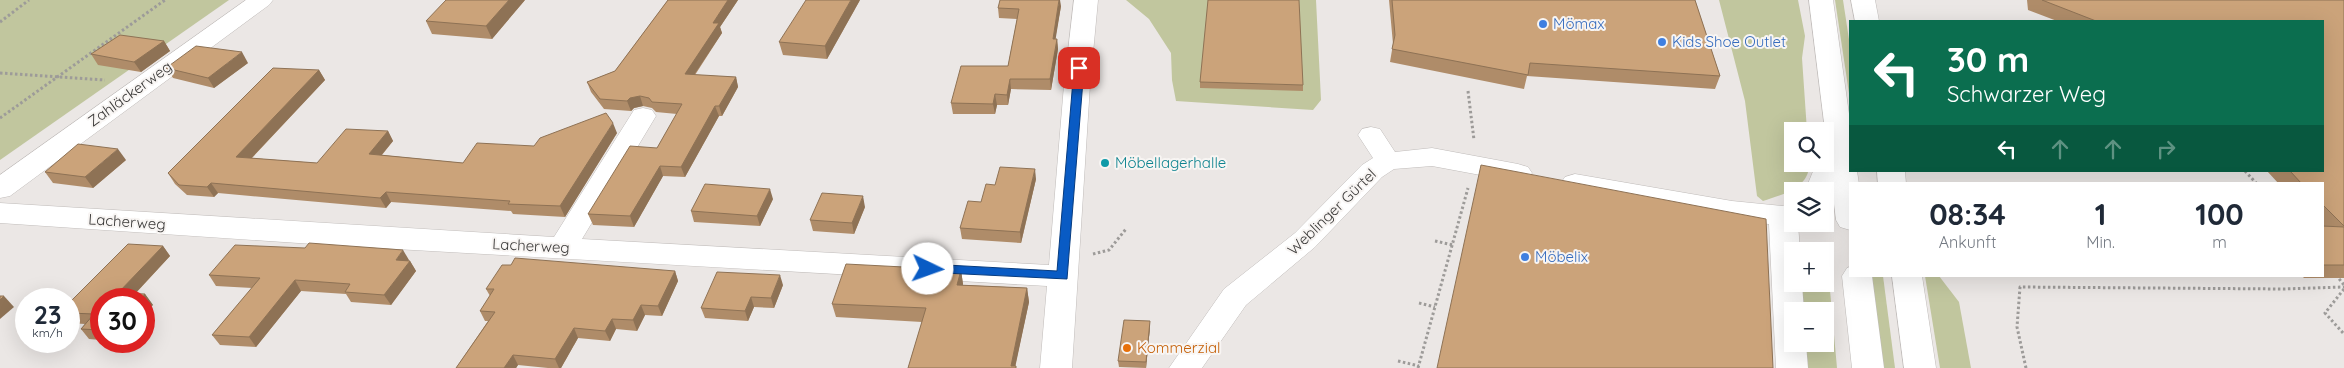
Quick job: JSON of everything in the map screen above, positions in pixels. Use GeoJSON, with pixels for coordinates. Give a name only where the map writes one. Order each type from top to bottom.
{"type":"FeatureCollection","features":[{"type":"Feature","properties":{"kind":"street","name":"Zahläckerweg"},"geometry":{"type":"LineString","coordinates":[[0,189],[261,0]]}},
{"type":"Feature","properties":{"kind":"street"},"geometry":{"type":"LineString","coordinates":[[1056,368],[1086,0]]}},
{"type":"Feature","properties":{"kind":"street"},"geometry":{"type":"LineString","coordinates":[[1822,0],[1849,212]]}},
{"type":"Feature","properties":{"kind":"street"},"geometry":{"type":"LineString","coordinates":[[1863,0],[1867,20]]}},
{"type":"Feature","properties":{"kind":"street"},"geometry":{"type":"LineString","coordinates":[[562,248],[642,116]]}},
{"type":"Feature","properties":{"kind":"street"},"geometry":{"type":"LineString","coordinates":[[1371,135],[1388,161]]}},
{"type":"Feature","properties":{"kind":"street"},"geometry":{"type":"LineString","coordinates":[[1823,182],[1840,139]]}},
{"type":"Feature","properties":{"kind":"street","name":"Weblinger Gürtel"},"geometry":{"type":"LineString","coordinates":[[1186,368],[1234,298],[1305,240],[1372,171],[1388,161],[1432,157],[1732,211],[1784,215]]}},
{"type":"Feature","properties":{"kind":"street","name":"Lacherweg"},"geometry":{"type":"LineString","coordinates":[[0,213],[562,248],[1063,265]]}},
{"type":"Feature","properties":{"kind":"street"},"geometry":{"type":"LineString","coordinates":[[1788,232],[1792,368]]}},
{"type":"Feature","properties":{"kind":"street"},"geometry":{"type":"LineString","coordinates":[[1857,277],[1868,368]]}},
{"type":"Feature","properties":{"kind":"street"},"geometry":{"type":"LineString","coordinates":[[1907,277],[1920,368]]}},
{"type":"Feature","properties":{"kind":"path"},"geometry":{"type":"LineString","coordinates":[[0,22],[29,0]]}},
{"type":"Feature","properties":{"kind":"path"},"geometry":{"type":"LineString","coordinates":[[0,118],[165,0]]}},
{"type":"Feature","properties":{"kind":"path"},"geometry":{"type":"LineString","coordinates":[[0,73],[58,76],[143,85]]}},
{"type":"Feature","properties":{"kind":"path"},"geometry":{"type":"LineString","coordinates":[[1398,361],[1418,367],[1474,166],[1474,140],[1468,91]]}},
{"type":"Feature","properties":{"kind":"path"},"geometry":{"type":"LineString","coordinates":[[2246,172],[2255,182]]}},
{"type":"Feature","properties":{"kind":"path"},"geometry":{"type":"LineString","coordinates":[[1063,265],[1102,254],[1114,247],[1126,229]]}},
{"type":"Feature","properties":{"kind":"path"},"geometry":{"type":"LineString","coordinates":[[1435,241],[1453,245]]}},
{"type":"Feature","properties":{"kind":"path"},"geometry":{"type":"LineString","coordinates":[[2333,272],[2344,287]]}},
{"type":"Feature","properties":{"kind":"path"},"geometry":{"type":"LineString","coordinates":[[2026,368],[2017,327],[2020,287],[2283,289],[2344,287]]}},
{"type":"Feature","properties":{"kind":"path"},"geometry":{"type":"LineString","coordinates":[[2344,287],[2325,313],[2344,334]]}},
{"type":"Feature","properties":{"kind":"path"},"geometry":{"type":"LineString","coordinates":[[1418,303],[1435,307]]}},
{"type":"Feature","properties":{"kind":"green space"},"geometry":{"type":"Polygon","coordinates":[[[0,0],[229,0],[0,160],[0,0]]]}},
{"type":"Feature","properties":{"kind":"green space"},"geometry":{"type":"Polygon","coordinates":[[[1126,0],[1316,0],[1321,100],[1313,110],[1176,101],[1172,80],[1171,53],[1149,19],[1126,0]]]}},
{"type":"Feature","properties":{"kind":"green space"},"geometry":{"type":"Polygon","coordinates":[[[1719,0],[1798,0],[1805,36],[1802,58],[1806,122],[1784,122],[1784,172],[1808,172],[1802,182],[1784,182],[1784,194],[1763,201],[1757,196],[1745,101],[1719,0]]]}},
{"type":"Feature","properties":{"kind":"green space"},"geometry":{"type":"Polygon","coordinates":[[[1835,0],[1843,0],[1849,39],[1849,93],[1835,0]]]}},
{"type":"Feature","properties":{"kind":"green space"},"geometry":{"type":"Polygon","coordinates":[[[1870,277],[1883,277],[1895,368],[1881,368],[1870,277]]]}},
{"type":"Feature","properties":{"kind":"green space"},"geometry":{"type":"Polygon","coordinates":[[[1925,277],[1940,277],[1959,302],[1971,368],[1940,368],[1925,277]]]}},
{"type":"Feature","properties":{"kind":"green space"},"geometry":{"type":"Polygon","coordinates":[[[1798,292],[1830,292],[1831,302],[1798,302],[1798,292]]]}},
{"type":"Feature","properties":{"kind":"green space"},"geometry":{"type":"Polygon","coordinates":[[[1834,335],[1837,368],[1799,368],[1798,352],[1834,352],[1834,335]]]}},
{"type":"Feature","properties":{"kind":"building"},"geometry":{"type":"Polygon","coordinates":[[[446,0],[509,0],[486,26],[426,21],[446,0]]]}},
{"type":"Feature","properties":{"kind":"building"},"geometry":{"type":"Polygon","coordinates":[[[668,0],[728,0],[713,23],[719,23],[685,74],[736,77],[719,106],[715,106],[681,167],[660,166],[630,216],[588,214],[630,146],[657,148],[682,104],[652,102],[649,98],[640,96],[630,98],[627,101],[600,99],[587,82],[615,71],[668,0]]]}},
{"type":"Feature","properties":{"kind":"building"},"geometry":{"type":"Polygon","coordinates":[[[806,0],[851,0],[825,46],[779,42],[806,0]]]}},
{"type":"Feature","properties":{"kind":"building"},"geometry":{"type":"Polygon","coordinates":[[[1000,0],[1059,0],[1053,39],[1057,39],[1050,79],[1010,79],[1007,95],[995,94],[993,104],[951,103],[961,66],[1008,66],[1019,9],[998,8],[1000,0]]]}},
{"type":"Feature","properties":{"kind":"building"},"geometry":{"type":"Polygon","coordinates":[[[1208,0],[1299,0],[1303,85],[1200,82],[1208,0]]]}},
{"type":"Feature","properties":{"kind":"building","name":"Mömax"},"geometry":{"type":"Polygon","coordinates":[[[1392,0],[1695,0],[1720,76],[1530,63],[1528,75],[1392,49],[1395,35],[1392,0]]]}},
{"type":"Feature","properties":{"kind":"building"},"geometry":{"type":"Polygon","coordinates":[[[2042,0],[2344,0],[2344,226],[2324,206],[2324,182],[2300,182],[2291,172],[2324,172],[2324,20],[2093,20],[2042,0]]]}},
{"type":"Feature","properties":{"kind":"building"},"geometry":{"type":"Polygon","coordinates":[[[120,35],[164,41],[134,62],[91,54],[120,35]]]}},
{"type":"Feature","properties":{"kind":"building"},"geometry":{"type":"Polygon","coordinates":[[[196,46],[242,52],[208,78],[166,68],[196,46]]]}},
{"type":"Feature","properties":{"kind":"building"},"geometry":{"type":"Polygon","coordinates":[[[273,68],[319,70],[236,157],[317,163],[346,129],[388,131],[369,154],[463,163],[477,143],[534,146],[540,138],[606,113],[613,123],[560,206],[508,204],[510,201],[386,192],[380,198],[211,183],[207,187],[179,185],[168,173],[273,68]]]}},
{"type":"Feature","properties":{"kind":"building"},"geometry":{"type":"Polygon","coordinates":[[[78,144],[118,149],[85,177],[45,172],[78,144]]]}},
{"type":"Feature","properties":{"kind":"building"},"geometry":{"type":"Polygon","coordinates":[[[1481,165],[1766,219],[1773,368],[1437,368],[1481,165]]]}},
{"type":"Feature","properties":{"kind":"building"},"geometry":{"type":"Polygon","coordinates":[[[1000,167],[1035,169],[1020,232],[960,228],[968,201],[981,202],[986,184],[995,185],[1000,167]]]}},
{"type":"Feature","properties":{"kind":"building"},"geometry":{"type":"Polygon","coordinates":[[[705,184],[770,189],[757,216],[691,211],[705,184]]]}},
{"type":"Feature","properties":{"kind":"building"},"geometry":{"type":"Polygon","coordinates":[[[822,193],[863,196],[852,223],[810,220],[822,193]]]}},
{"type":"Feature","properties":{"kind":"building"},"geometry":{"type":"Polygon","coordinates":[[[2324,226],[2344,227],[2344,265],[2324,265],[2324,226]]]}},
{"type":"Feature","properties":{"kind":"building"},"geometry":{"type":"Polygon","coordinates":[[[309,243],[403,250],[396,260],[410,261],[384,295],[345,292],[350,284],[295,280],[249,337],[212,335],[260,278],[209,275],[235,245],[305,248],[309,243]]]}},
{"type":"Feature","properties":{"kind":"building"},"geometry":{"type":"Polygon","coordinates":[[[128,244],[163,246],[123,288],[90,288],[90,314],[80,313],[80,292],[128,244]]]}},
{"type":"Feature","properties":{"kind":"building"},"geometry":{"type":"Polygon","coordinates":[[[515,258],[675,271],[658,306],[641,305],[633,320],[612,319],[605,331],[574,328],[555,359],[513,355],[504,368],[456,368],[495,312],[480,311],[494,289],[486,289],[502,265],[511,265],[515,258]]]}},
{"type":"Feature","properties":{"kind":"building"},"geometry":{"type":"Polygon","coordinates":[[[846,264],[961,270],[957,285],[1027,288],[1011,366],[1016,366],[1016,368],[908,368],[926,308],[832,304],[846,264]]]}},
{"type":"Feature","properties":{"kind":"building"},"geometry":{"type":"Polygon","coordinates":[[[717,272],[780,275],[771,298],[751,297],[745,311],[701,308],[717,272]]]}},
{"type":"Feature","properties":{"kind":"building"},"geometry":{"type":"Polygon","coordinates":[[[90,319],[90,329],[81,329],[90,319]]]}},
{"type":"Feature","properties":{"kind":"building"},"geometry":{"type":"Polygon","coordinates":[[[1124,320],[1150,321],[1146,362],[1118,361],[1124,320]]]}},
{"type":"Feature","properties":{"kind":"place","name":"Mömax"},"geometry":{"type":"Point","coordinates":[1543,24]}},
{"type":"Feature","properties":{"kind":"place","name":"Kids Shoe Outlet"},"geometry":{"type":"Point","coordinates":[1662,42]}},
{"type":"Feature","properties":{"kind":"place","name":"Möbellagerhalle"},"geometry":{"type":"Point","coordinates":[1105,163]}},
{"type":"Feature","properties":{"kind":"place","name":"Möbelix"},"geometry":{"type":"Point","coordinates":[1525,257]}},
{"type":"Feature","properties":{"kind":"place","name":"Kommerzial"},"geometry":{"type":"Point","coordinates":[1127,348]}},
{"type":"Feature","properties":{"kind":"route"},"geometry":{"type":"LineString","coordinates":[[928,269],[1062,276],[1079,68]]}}]}
